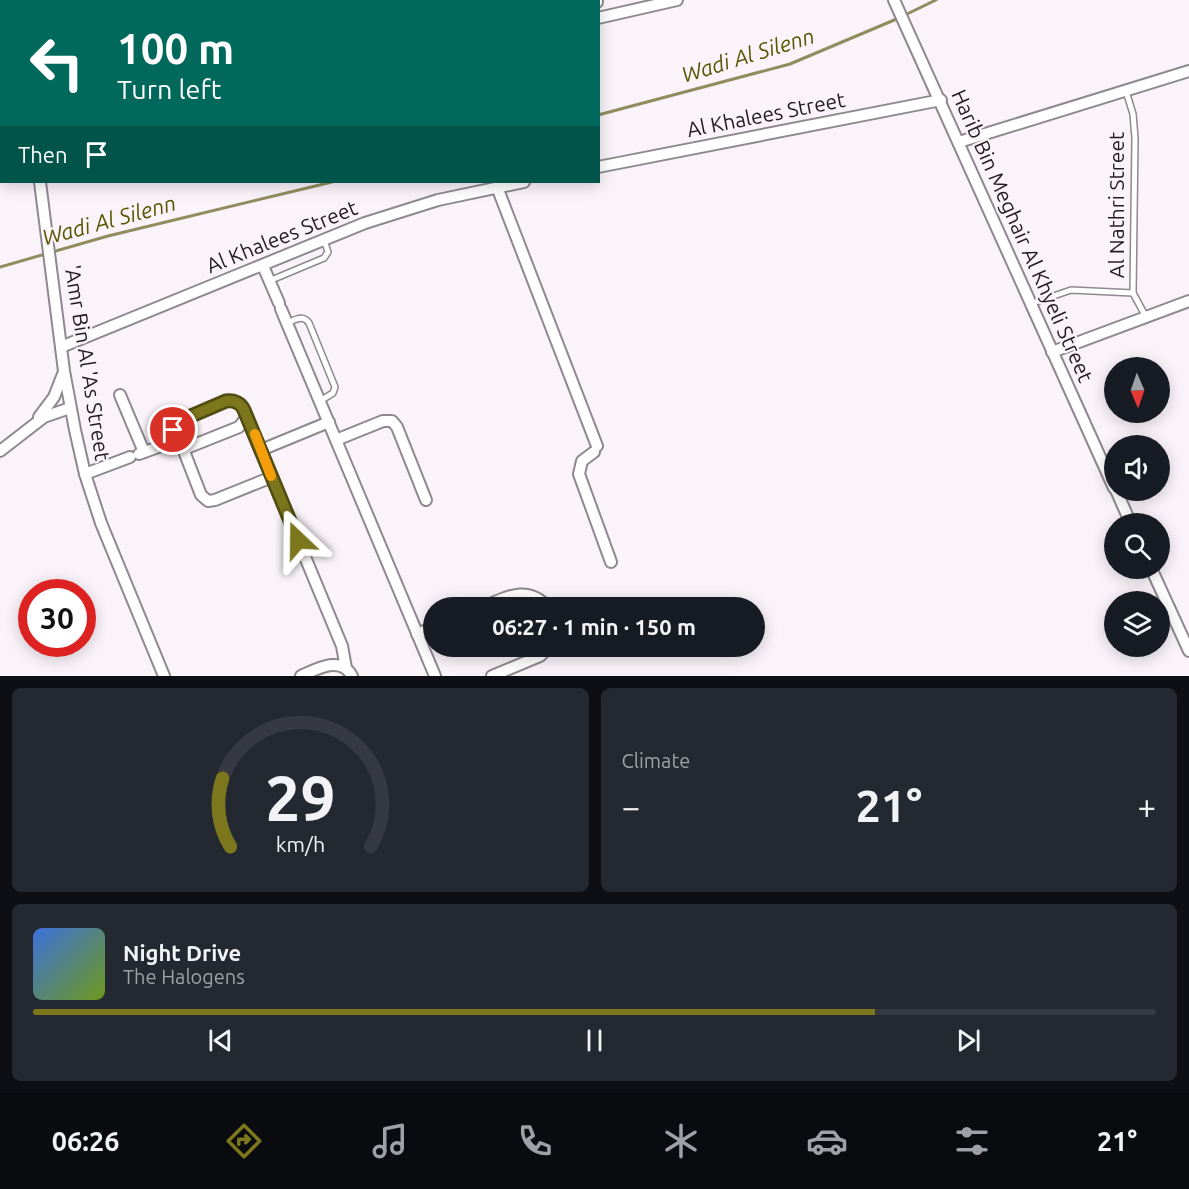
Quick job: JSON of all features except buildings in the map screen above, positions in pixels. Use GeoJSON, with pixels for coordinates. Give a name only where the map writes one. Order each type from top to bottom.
{"type":"FeatureCollection","features":[{"type":"Feature","properties":{"kind":"street"},"geometry":{"type":"LineString","coordinates":[[600,14],[676,0]]}},
{"type":"Feature","properties":{"kind":"street","name":"Harib Bin Meghair Al Khyeli Street"},"geometry":{"type":"LineString","coordinates":[[894,0],[1104,465]]}},
{"type":"Feature","properties":{"kind":"street"},"geometry":{"type":"LineString","coordinates":[[959,142],[1189,71]]}},
{"type":"Feature","properties":{"kind":"street","name":"Al Khalees Street"},"geometry":{"type":"LineString","coordinates":[[600,168],[941,100]]}},
{"type":"Feature","properties":{"kind":"street","name":"'Amr Bin Al 'As Street"},"geometry":{"type":"LineString","coordinates":[[40,183],[64,371],[85,474],[101,524],[164,676]]}},
{"type":"Feature","properties":{"kind":"street","name":"Al Khalees Street"},"geometry":{"type":"LineString","coordinates":[[62,347],[403,210],[519,183]]}},
{"type":"Feature","properties":{"kind":"street"},"geometry":{"type":"LineString","coordinates":[[497,187],[596,449],[582,461],[579,474],[611,562]]}},
{"type":"Feature","properties":{"kind":"street"},"geometry":{"type":"LineString","coordinates":[[263,266],[435,676]]}},
{"type":"Feature","properties":{"kind":"street"},"geometry":{"type":"LineString","coordinates":[[1052,352],[1189,301]]}},
{"type":"Feature","properties":{"kind":"street"},"geometry":{"type":"LineString","coordinates":[[28,428],[54,397],[64,371]]}},
{"type":"Feature","properties":{"kind":"street"},"geometry":{"type":"LineString","coordinates":[[120,395],[138,455]]}},
{"type":"Feature","properties":{"kind":"street"},"geometry":{"type":"LineString","coordinates":[[272,477],[208,501],[201,495],[173,430],[177,422],[231,400],[240,404],[261,450],[342,646],[349,672]]}},
{"type":"Feature","properties":{"kind":"street"},"geometry":{"type":"LineString","coordinates":[[0,451],[44,417],[70,408]]}},
{"type":"Feature","properties":{"kind":"street"},"geometry":{"type":"LineString","coordinates":[[85,474],[179,443],[189,447],[239,427],[246,418],[244,410]]}},
{"type":"Feature","properties":{"kind":"street"},"geometry":{"type":"LineString","coordinates":[[336,440],[383,421],[392,421],[397,427],[426,500]]}},
{"type":"Feature","properties":{"kind":"street"},"geometry":{"type":"LineString","coordinates":[[261,450],[329,422]]}},
{"type":"Feature","properties":{"kind":"street"},"geometry":{"type":"LineString","coordinates":[[1156,579],[1189,651]]}},
{"type":"Feature","properties":{"kind":"street"},"geometry":{"type":"LineString","coordinates":[[509,597],[525,594],[533,597]]}},
{"type":"Feature","properties":{"kind":"street"},"geometry":{"type":"LineString","coordinates":[[417,633],[423,631]]}},
{"type":"Feature","properties":{"kind":"street"},"geometry":{"type":"LineString","coordinates":[[492,676],[538,657]]}},
{"type":"Feature","properties":{"kind":"street"},"geometry":{"type":"LineString","coordinates":[[301,676],[329,664],[338,665],[349,672]]}},
{"type":"Feature","properties":{"kind":"lane","name":"Al Nathri Street"},"geometry":{"type":"LineString","coordinates":[[1126,91],[1133,114],[1136,138],[1133,293],[1146,317]]}},
{"type":"Feature","properties":{"kind":"lane"},"geometry":{"type":"LineString","coordinates":[[269,281],[324,258],[328,252],[324,240]]}},
{"type":"Feature","properties":{"kind":"lane"},"geometry":{"type":"LineString","coordinates":[[1030,304],[1067,291],[1133,293]]}},
{"type":"Feature","properties":{"kind":"lane"},"geometry":{"type":"LineString","coordinates":[[287,323],[301,318],[306,319],[309,323],[335,387],[333,393],[320,401]]}},
{"type":"Feature","properties":{"kind":"waterway","name":"Wadi Al Silenn"},"geometry":{"type":"LineString","coordinates":[[905,15],[936,0]]}},
{"type":"Feature","properties":{"kind":"waterway","name":"Wadi Al Silenn"},"geometry":{"type":"LineString","coordinates":[[600,114],[790,64],[899,18]]}},
{"type":"Feature","properties":{"kind":"waterway","name":"Wadi Al Silenn"},"geometry":{"type":"LineString","coordinates":[[0,267],[108,236],[328,183]]}},
{"type":"Feature","properties":{"kind":"slow traffic"},"geometry":{"type":"LineString","coordinates":[[255,434],[271,476]]}},
{"type":"Feature","properties":{"kind":"route"},"geometry":{"type":"LineString","coordinates":[[173,430],[181,419],[226,401],[231,400],[243,406],[298,540]]}}]}
